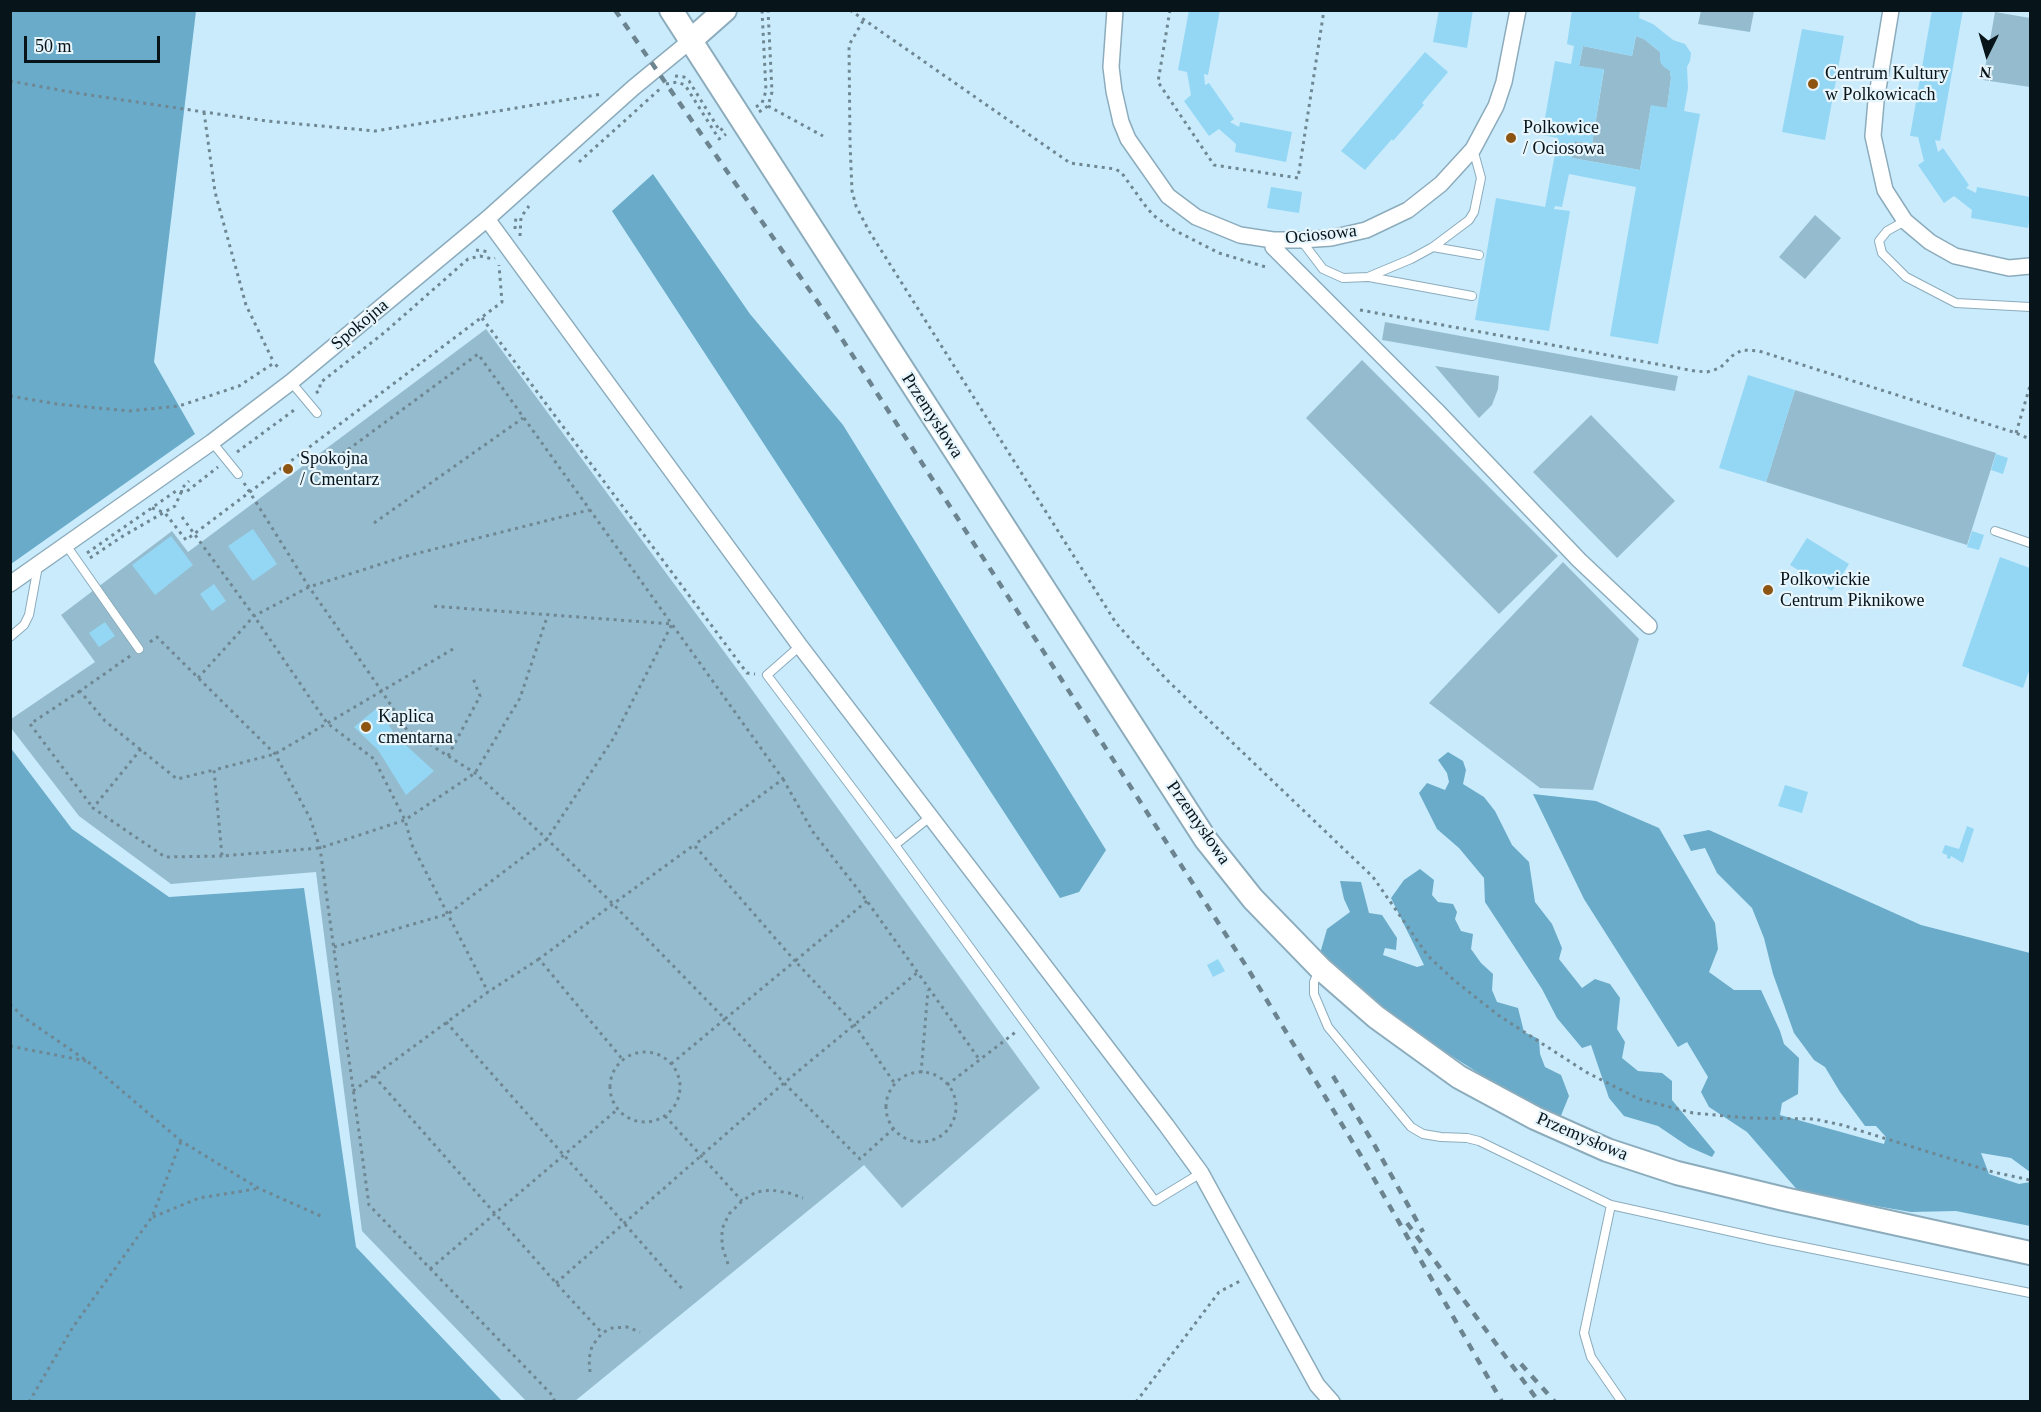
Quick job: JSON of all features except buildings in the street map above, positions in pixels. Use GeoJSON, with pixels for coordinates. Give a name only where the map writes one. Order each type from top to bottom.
{"type":"FeatureCollection","features":[{"type":"Feature","properties":{"kind":"street","name":"Przemysłowa"},"geometry":{"type":"LineString","coordinates":[[670,10],[1206,840],[1253,899],[1320,968],[1376,1017],[1459,1077],[1535,1118],[1606,1150],[1677,1173],[1773,1197],[2031,1252]]}},
{"type":"Feature","properties":{"kind":"street"},"geometry":{"type":"LineString","coordinates":[[690,41],[725,10]]}},
{"type":"Feature","properties":{"kind":"street","name":"Ociosowa"},"geometry":{"type":"LineString","coordinates":[[1115,10],[1111,67],[1114,91],[1121,122],[1128,139],[1145,165],[1168,196],[1196,217],[1240,235],[1273,240],[1331,238],[1366,230],[1408,210],[1441,184],[1473,149],[1496,106],[1504,82],[1518,10]]}},
{"type":"Feature","properties":{"kind":"street"},"geometry":{"type":"LineString","coordinates":[[1891,10],[1876,101],[1873,136],[1885,190],[1905,221],[1930,243],[1955,256],[2009,268],[2031,266]]}},
{"type":"Feature","properties":{"kind":"street","name":"Spokojna"},"geometry":{"type":"LineString","coordinates":[[10,584],[291,382],[487,219],[633,88],[690,41]]}},
{"type":"Feature","properties":{"kind":"street"},"geometry":{"type":"LineString","coordinates":[[487,219],[800,646],[1201,1173],[1317,1385],[1332,1401]]}},
{"type":"Feature","properties":{"kind":"street"},"geometry":{"type":"LineString","coordinates":[[1273,240],[1273,247],[1436,410],[1579,560],[1649,626]]}},
{"type":"Feature","properties":{"kind":"lane"},"geometry":{"type":"LineString","coordinates":[[1368,277],[1412,259],[1433,247],[1469,220],[1474,212],[1481,182],[1473,149]]}},
{"type":"Feature","properties":{"kind":"lane"},"geometry":{"type":"LineString","coordinates":[[1905,221],[1887,231],[1879,241],[1882,253],[1906,277],[1956,303],[2031,307]]}},
{"type":"Feature","properties":{"kind":"lane"},"geometry":{"type":"LineString","coordinates":[[1301,240],[1323,269],[1343,278],[1368,277],[1472,296]]}},
{"type":"Feature","properties":{"kind":"lane"},"geometry":{"type":"LineString","coordinates":[[1433,247],[1479,255]]}},
{"type":"Feature","properties":{"kind":"lane"},"geometry":{"type":"LineString","coordinates":[[291,382],[317,413]]}},
{"type":"Feature","properties":{"kind":"lane"},"geometry":{"type":"LineString","coordinates":[[212,441],[238,474]]}},
{"type":"Feature","properties":{"kind":"lane"},"geometry":{"type":"LineString","coordinates":[[1995,531],[2031,543]]}},
{"type":"Feature","properties":{"kind":"lane"},"geometry":{"type":"LineString","coordinates":[[66,545],[139,649]]}},
{"type":"Feature","properties":{"kind":"lane"},"geometry":{"type":"LineString","coordinates":[[10,637],[24,625],[29,615],[38,565]]}},
{"type":"Feature","properties":{"kind":"lane"},"geometry":{"type":"LineString","coordinates":[[800,646],[767,675],[895,845],[1155,1201],[1201,1173]]}},
{"type":"Feature","properties":{"kind":"lane"},"geometry":{"type":"LineString","coordinates":[[895,845],[930,817]]}},
{"type":"Feature","properties":{"kind":"lane"},"geometry":{"type":"LineString","coordinates":[[1320,968],[1314,982],[1314,994],[1328,1027],[1411,1126],[1423,1134],[1467,1137],[1479,1141],[1611,1205],[1769,1240],[2031,1293]]}},
{"type":"Feature","properties":{"kind":"lane"},"geometry":{"type":"LineString","coordinates":[[1611,1205],[1584,1333],[1591,1357],[1622,1401]]}},
{"type":"Feature","properties":{"kind":"path"},"geometry":{"type":"LineString","coordinates":[[577,163],[670,82],[685,85],[719,139],[741,121],[762,103],[766,91],[762,10]]}},
{"type":"Feature","properties":{"kind":"path"},"geometry":{"type":"LineString","coordinates":[[668,76],[684,77],[689,81],[720,130],[768,106],[772,93],[768,10]]}},
{"type":"Feature","properties":{"kind":"path"},"geometry":{"type":"LineString","coordinates":[[850,10],[1070,163],[1115,169],[1121,172],[1153,215],[1173,230],[1219,253],[1276,270]]}},
{"type":"Feature","properties":{"kind":"path"},"geometry":{"type":"LineString","coordinates":[[1170,10],[1158,82],[1214,165],[1298,178],[1324,10]]}},
{"type":"Feature","properties":{"kind":"path"},"geometry":{"type":"LineString","coordinates":[[863,21],[849,45],[850,142],[852,191],[856,207],[869,231],[1116,623],[1167,679],[1373,876],[1428,956],[1498,1015],[1586,1072],[1639,1099],[1693,1113],[1748,1118],[1814,1119],[1993,1172],[2031,1180]]}},
{"type":"Feature","properties":{"kind":"path"},"geometry":{"type":"LineString","coordinates":[[10,81],[267,121],[375,131],[633,88]]}},
{"type":"Feature","properties":{"kind":"path"},"geometry":{"type":"LineString","coordinates":[[768,106],[824,136]]}},
{"type":"Feature","properties":{"kind":"path"},"geometry":{"type":"LineString","coordinates":[[204,112],[215,192],[246,305],[274,363],[291,382]]}},
{"type":"Feature","properties":{"kind":"path"},"geometry":{"type":"LineString","coordinates":[[473,250],[490,252],[520,236],[522,217],[532,202]]}},
{"type":"Feature","properties":{"kind":"path"},"geometry":{"type":"LineString","coordinates":[[494,259],[515,230],[517,214]]}},
{"type":"Feature","properties":{"kind":"path"},"geometry":{"type":"LineString","coordinates":[[79,563],[85,555],[176,491],[186,492],[320,390],[320,383],[385,332],[468,259],[480,256],[494,259],[499,264],[502,302],[186,540],[165,513],[152,508]]}},
{"type":"Feature","properties":{"kind":"path"},"geometry":{"type":"LineString","coordinates":[[1335,310],[1348,308],[1695,371],[1707,372],[1720,368],[1732,356],[1742,351],[1759,351],[2031,439]]}},
{"type":"Feature","properties":{"kind":"path"},"geometry":{"type":"LineString","coordinates":[[482,318],[747,674],[767,675]]}},
{"type":"Feature","properties":{"kind":"path"},"geometry":{"type":"LineString","coordinates":[[342,454],[478,354],[783,779],[813,831],[867,901],[979,1059]]}},
{"type":"Feature","properties":{"kind":"path"},"geometry":{"type":"LineString","coordinates":[[10,396],[57,404],[129,411],[179,406],[239,386],[274,363]]}},
{"type":"Feature","properties":{"kind":"path"},"geometry":{"type":"LineString","coordinates":[[2016,433],[2031,386]]}},
{"type":"Feature","properties":{"kind":"path"},"geometry":{"type":"LineString","coordinates":[[374,523],[523,418]]}},
{"type":"Feature","properties":{"kind":"path"},"geometry":{"type":"LineString","coordinates":[[238,474],[309,587],[407,730],[475,773],[547,839],[860,1159],[894,1129]]}},
{"type":"Feature","properties":{"kind":"path"},"geometry":{"type":"LineString","coordinates":[[79,563],[175,506],[186,483],[196,476]]}},
{"type":"Feature","properties":{"kind":"path"},"geometry":{"type":"LineString","coordinates":[[198,678],[255,616],[309,587],[403,557],[589,510]]}},
{"type":"Feature","properties":{"kind":"path"},"geometry":{"type":"LineString","coordinates":[[182,517],[255,616],[327,723],[374,759],[405,820],[412,845],[488,992]]}},
{"type":"Feature","properties":{"kind":"path"},"geometry":{"type":"LineString","coordinates":[[432,606],[672,624]]}},
{"type":"Feature","properties":{"kind":"path"},"geometry":{"type":"LineString","coordinates":[[548,614],[520,698],[475,773],[405,820],[320,848],[165,857],[93,808],[30,724],[157,637],[275,754],[310,818],[320,848],[369,1205],[552,1395],[555,1401]]}},
{"type":"Feature","properties":{"kind":"path"},"geometry":{"type":"LineString","coordinates":[[334,947],[448,914],[547,839],[613,739],[672,624]]}},
{"type":"Feature","properties":{"kind":"path"},"geometry":{"type":"LineString","coordinates":[[80,691],[105,721],[177,778],[275,754],[453,649]]}},
{"type":"Feature","properties":{"kind":"path"},"geometry":{"type":"LineString","coordinates":[[448,756],[480,696],[474,678]]}},
{"type":"Feature","properties":{"kind":"path"},"geometry":{"type":"LineString","coordinates":[[93,808],[141,749]]}},
{"type":"Feature","properties":{"kind":"path"},"geometry":{"type":"LineString","coordinates":[[214,770],[222,855]]}},
{"type":"Feature","properties":{"kind":"path"},"geometry":{"type":"LineString","coordinates":[[353,1091],[488,992],[539,959],[783,779]]}},
{"type":"Feature","properties":{"kind":"path"},"geometry":{"type":"LineString","coordinates":[[694,845],[795,961],[854,1024],[895,1084]]}},
{"type":"Feature","properties":{"kind":"path"},"geometry":{"type":"LineString","coordinates":[[671,1064],[867,901]]}},
{"type":"Feature","properties":{"kind":"path"},"geometry":{"type":"LineString","coordinates":[[539,959],[623,1060]]}},
{"type":"Feature","properties":{"kind":"path"},"geometry":{"type":"LineString","coordinates":[[556,1283],[784,1083],[918,972]]}},
{"type":"Feature","properties":{"kind":"path"},"geometry":{"type":"LineString","coordinates":[[921,1073],[928,988]]}},
{"type":"Feature","properties":{"kind":"path"},"geometry":{"type":"LineString","coordinates":[[10,1004],[23,1017],[87,1061],[181,1141],[258,1188],[324,1217]]}},
{"type":"Feature","properties":{"kind":"path"},"geometry":{"type":"LineString","coordinates":[[446,1022],[684,1291]]}},
{"type":"Feature","properties":{"kind":"path"},"geometry":{"type":"LineString","coordinates":[[947,1085],[1026,1024]]}},
{"type":"Feature","properties":{"kind":"path"},"geometry":{"type":"LineString","coordinates":[[10,1046],[87,1061]]}},
{"type":"Feature","properties":{"kind":"path"},"geometry":{"type":"LineString","coordinates":[[642,1052],[663,1057],[671,1064],[678,1074],[681,1085],[674,1108],[653,1122],[640,1122],[628,1118],[618,1109],[612,1100],[611,1078],[623,1060],[642,1052]]}},
{"type":"Feature","properties":{"kind":"path"},"geometry":{"type":"LineString","coordinates":[[921,1073],[931,1074],[947,1085],[954,1097],[956,1111],[952,1124],[943,1135],[931,1141],[917,1142],[904,1138],[894,1129],[888,1118],[886,1106],[888,1094],[895,1084],[907,1076],[921,1073]]}},
{"type":"Feature","properties":{"kind":"path"},"geometry":{"type":"LineString","coordinates":[[374,1076],[602,1333]]}},
{"type":"Feature","properties":{"kind":"path"},"geometry":{"type":"LineString","coordinates":[[430,1269],[618,1109]]}},
{"type":"Feature","properties":{"kind":"path"},"geometry":{"type":"LineString","coordinates":[[665,1116],[702,1154],[742,1201]]}},
{"type":"Feature","properties":{"kind":"path"},"geometry":{"type":"LineString","coordinates":[[30,1401],[73,1327],[152,1217],[181,1141]]}},
{"type":"Feature","properties":{"kind":"path"},"geometry":{"type":"LineString","coordinates":[[152,1217],[199,1198],[258,1188]]}},
{"type":"Feature","properties":{"kind":"path"},"geometry":{"type":"LineString","coordinates":[[728,1263],[722,1246],[722,1229],[729,1214],[742,1201],[756,1192],[771,1190],[789,1192],[803,1198]]}},
{"type":"Feature","properties":{"kind":"path"},"geometry":{"type":"LineString","coordinates":[[1136,1401],[1175,1353],[1219,1292],[1255,1272]]}},
{"type":"Feature","properties":{"kind":"path"},"geometry":{"type":"LineString","coordinates":[[590,1372],[589,1359],[592,1346],[602,1333],[612,1328],[627,1327],[640,1332]]}},
{"type":"Feature","properties":{"kind":"shaded area"},"geometry":{"type":"Polygon","coordinates":[[[11,10],[196,11],[154,362],[195,434],[11,564],[11,10]]]}},
{"type":"Feature","properties":{"kind":"shaded area"},"geometry":{"type":"Polygon","coordinates":[[[1701,11],[1754,11],[1750,32],[1698,24],[1701,11]]]}},
{"type":"Feature","properties":{"kind":"shaded area"},"geometry":{"type":"Polygon","coordinates":[[[1995,12],[2030,18],[2030,87],[1983,80],[1995,12]]]}},
{"type":"Feature","properties":{"kind":"shaded area"},"geometry":{"type":"Polygon","coordinates":[[[1636,36],[1644,39],[1660,52],[1661,63],[1670,71],[1671,78],[1667,108],[1651,106],[1640,170],[1572,158],[1575,141],[1592,144],[1604,70],[1579,66],[1583,46],[1632,56],[1636,36]]]}},
{"type":"Feature","properties":{"kind":"shaded area"},"geometry":{"type":"Polygon","coordinates":[[[653,174],[750,314],[843,425],[1106,850],[1079,892],[1060,898],[612,211],[653,174]]]}},
{"type":"Feature","properties":{"kind":"shaded area"},"geometry":{"type":"Polygon","coordinates":[[[1815,215],[1841,238],[1805,279],[1779,257],[1815,215]]]}},
{"type":"Feature","properties":{"kind":"shaded area"},"geometry":{"type":"Polygon","coordinates":[[[1385,322],[1678,376],[1675,391],[1382,340],[1385,322]]]}},
{"type":"Feature","properties":{"kind":"shaded area"},"geometry":{"type":"Polygon","coordinates":[[[486,329],[745,680],[1040,1088],[902,1208],[864,1165],[575,1401],[526,1401],[362,1231],[316,872],[171,884],[79,816],[11,728],[11,719],[95,662],[61,615],[172,531],[188,552],[486,329]]]}},
{"type":"Feature","properties":{"kind":"shaded area"},"geometry":{"type":"Polygon","coordinates":[[[1362,360],[1558,556],[1499,614],[1306,418],[1362,360]]]}},
{"type":"Feature","properties":{"kind":"shaded area"},"geometry":{"type":"Polygon","coordinates":[[[1435,366],[1499,376],[1498,389],[1492,405],[1479,418],[1435,366]]]}},
{"type":"Feature","properties":{"kind":"shaded area"},"geometry":{"type":"Polygon","coordinates":[[[1795,390],[1996,453],[1967,545],[1766,482],[1795,390]]]}},
{"type":"Feature","properties":{"kind":"shaded area"},"geometry":{"type":"Polygon","coordinates":[[[1591,415],[1675,501],[1617,558],[1533,472],[1591,415]]]}},
{"type":"Feature","properties":{"kind":"shaded area"},"geometry":{"type":"Polygon","coordinates":[[[1563,562],[1639,639],[1593,790],[1540,788],[1429,703],[1563,562]]]}},
{"type":"Feature","properties":{"kind":"shaded area"},"geometry":{"type":"Polygon","coordinates":[[[10,747],[72,829],[169,897],[304,888],[356,1247],[502,1401],[11,1401],[10,747]]]}},
{"type":"Feature","properties":{"kind":"shaded area"},"geometry":{"type":"Polygon","coordinates":[[[1448,752],[1463,761],[1466,770],[1463,784],[1484,797],[1495,811],[1512,845],[1529,862],[1535,902],[1552,924],[1562,948],[1559,959],[1582,988],[1595,979],[1610,984],[1620,998],[1617,1029],[1625,1042],[1622,1058],[1638,1071],[1662,1073],[1672,1081],[1672,1100],[1715,1152],[1712,1157],[1689,1147],[1658,1126],[1624,1116],[1609,1098],[1591,1045],[1582,1048],[1557,1018],[1542,989],[1485,902],[1484,878],[1459,848],[1437,829],[1419,793],[1427,783],[1445,790],[1449,782],[1447,773],[1438,760],[1448,752]]]}},
{"type":"Feature","properties":{"kind":"shaded area"},"geometry":{"type":"Polygon","coordinates":[[[1533,794],[1596,801],[1659,828],[1715,923],[1718,949],[1709,972],[1734,990],[1761,990],[1784,1044],[1799,1058],[1798,1094],[1782,1103],[1780,1115],[1884,1144],[1886,1137],[1876,1126],[1865,1126],[1825,1067],[1814,1060],[1794,1033],[1773,974],[1764,938],[1752,908],[1717,873],[1705,848],[1691,851],[1683,835],[1709,830],[1921,925],[2030,953],[2030,1172],[2011,1158],[1981,1153],[1989,1174],[2019,1184],[2030,1182],[2030,1226],[1956,1211],[1911,1212],[1800,1193],[1747,1132],[1709,1107],[1701,1092],[1708,1077],[1687,1042],[1678,1047],[1584,899],[1533,794]]]}},
{"type":"Feature","properties":{"kind":"shaded area"},"geometry":{"type":"Polygon","coordinates":[[[1420,869],[1434,880],[1432,895],[1438,902],[1453,904],[1457,912],[1455,919],[1461,931],[1473,934],[1471,949],[1493,974],[1492,990],[1497,1002],[1518,1008],[1524,1032],[1539,1039],[1540,1054],[1545,1067],[1561,1075],[1569,1096],[1560,1118],[1521,1100],[1403,1025],[1319,957],[1327,929],[1350,912],[1340,881],[1361,882],[1369,913],[1382,915],[1397,938],[1396,950],[1385,948],[1383,955],[1417,967],[1424,965],[1391,898],[1404,880],[1420,869]]]}},
{"type":"Feature","properties":{"kind":"railway"},"geometry":{"type":"LineString","coordinates":[[615,10],[824,311],[1248,969],[1361,1156],[1502,1402]]}},
{"type":"Feature","properties":{"kind":"railway"},"geometry":{"type":"LineString","coordinates":[[1333,1076],[1423,1232]]}},
{"type":"Feature","properties":{"kind":"railway"},"geometry":{"type":"LineString","coordinates":[[1407,1223],[1539,1402]]}},
{"type":"Feature","properties":{"kind":"railway"},"geometry":{"type":"LineString","coordinates":[[1521,1364],[1555,1402]]}},
{"type":"Feature","properties":{"kind":"place","name":"Centrum Kultury w Polkowicach"},"geometry":{"type":"Point","coordinates":[1813,84]}},
{"type":"Feature","properties":{"kind":"place","name":"Polkowice / Ociosowa"},"geometry":{"type":"Point","coordinates":[1511,138]}},
{"type":"Feature","properties":{"kind":"place","name":"Spokojna / Cmentarz"},"geometry":{"type":"Point","coordinates":[288,469]}},
{"type":"Feature","properties":{"kind":"place","name":"Polkowickie Centrum Piknikowe"},"geometry":{"type":"Point","coordinates":[1768,590]}},
{"type":"Feature","properties":{"kind":"place","name":"Kaplica cmentarna"},"geometry":{"type":"Point","coordinates":[366,727]}}]}
